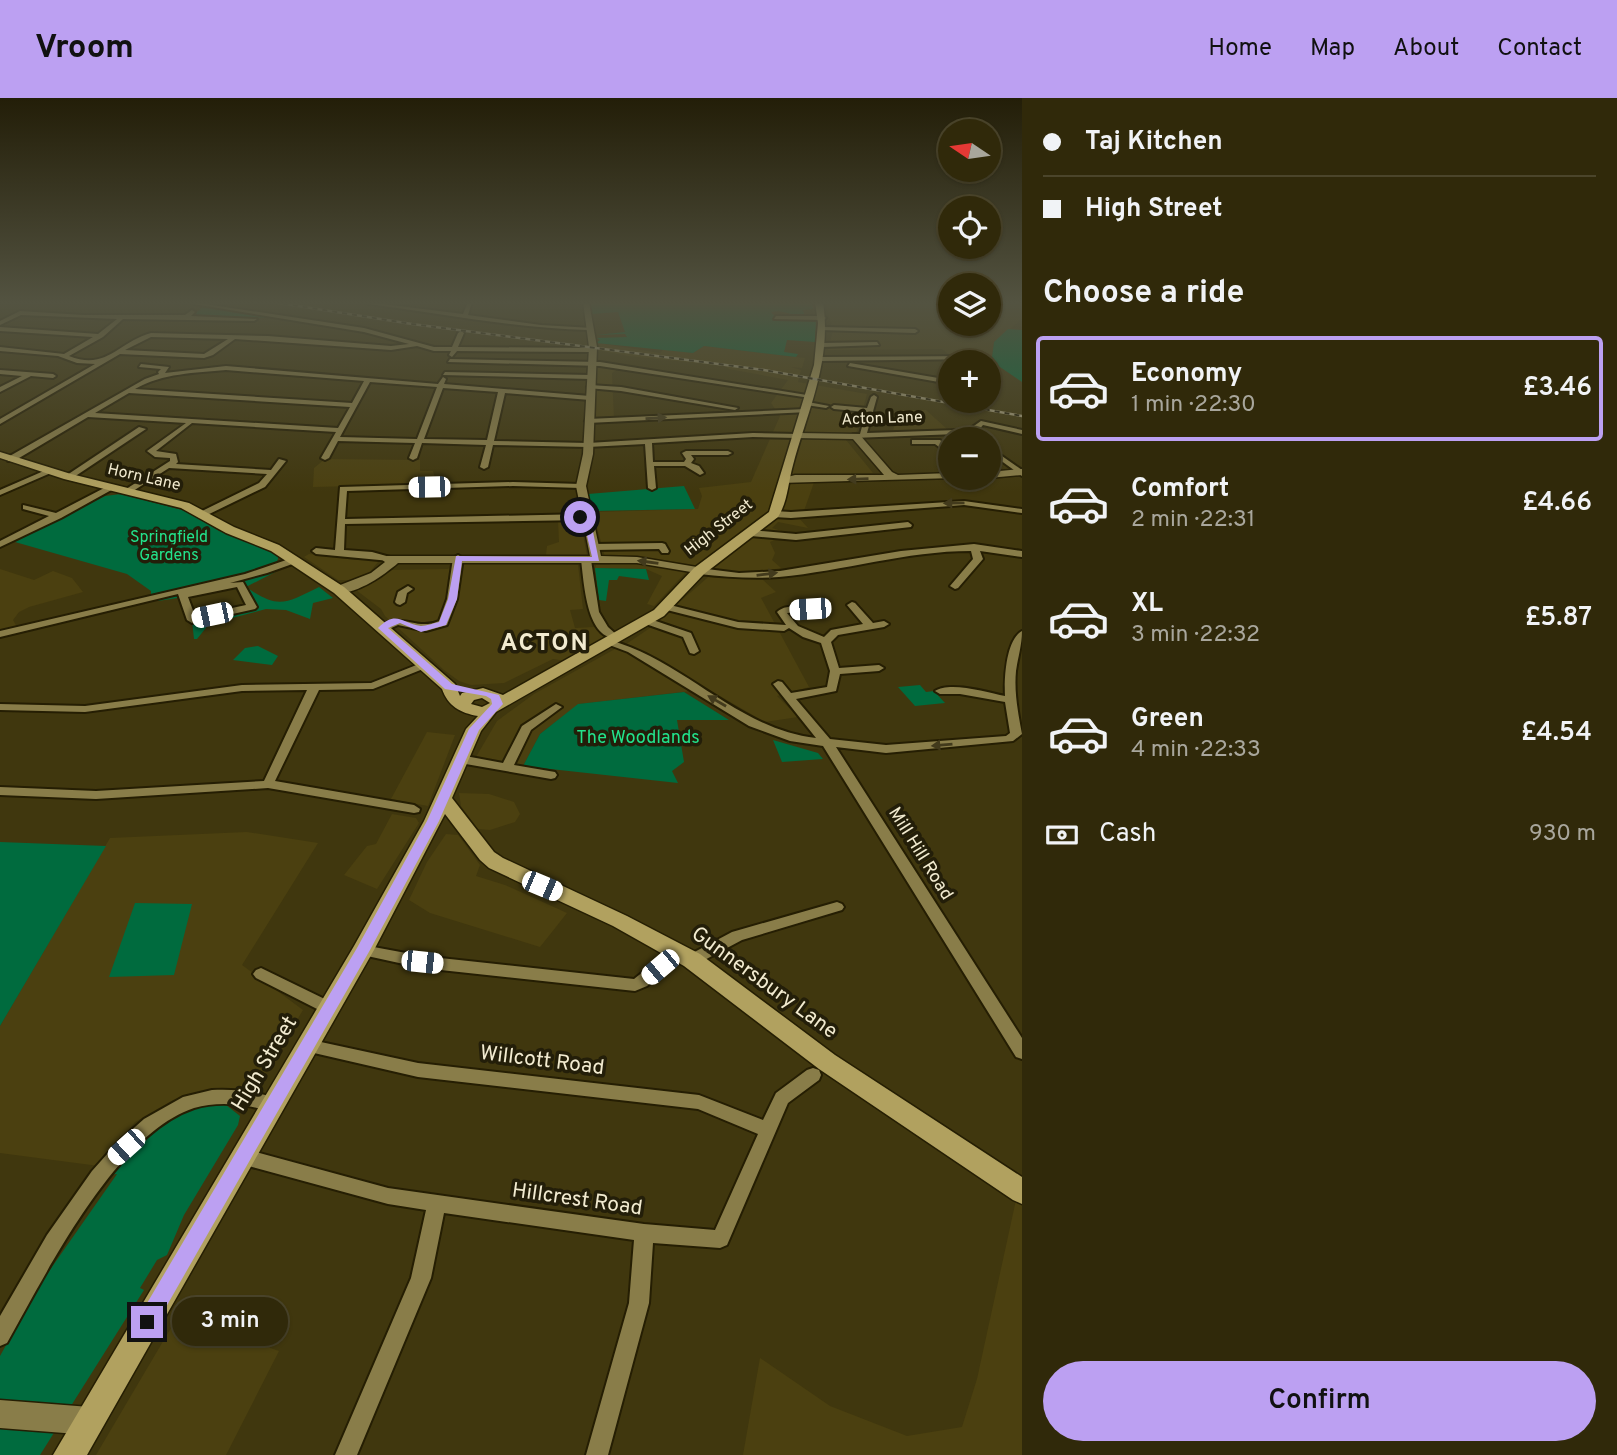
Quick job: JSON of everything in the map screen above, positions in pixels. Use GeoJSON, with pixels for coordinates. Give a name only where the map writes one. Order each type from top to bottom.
{"type":"FeatureCollection","features":[{"type":"Feature","properties":{"kind":"main road","name":"High Street"},"geometry":{"type":"LineString","coordinates":[[69,1455],[363,950],[433,821],[474,729],[483,721],[488,700],[557,671],[647,621],[666,607],[699,571],[774,514],[779,507],[785,476],[823,365]]}},
{"type":"Feature","properties":{"kind":"main road","name":"Horn Lane"},"geometry":{"type":"LineString","coordinates":[[3,456],[49,472],[172,501],[203,514],[230,530],[275,548],[339,590],[449,687],[452,696],[465,707]]}},
{"type":"Feature","properties":{"kind":"main road"},"geometry":{"type":"LineString","coordinates":[[449,687],[488,700],[477,712],[465,707]]}},
{"type":"Feature","properties":{"kind":"main road"},"geometry":{"type":"LineString","coordinates":[[465,707],[474,729]]}},
{"type":"Feature","properties":{"kind":"main road","name":"Gunnersbury Lane"},"geometry":{"type":"LineString","coordinates":[[443,799],[496,863],[620,921],[685,956],[838,1070],[1022,1192]]}},
{"type":"Feature","properties":{"kind":"main road","name":"Gunnersbury Lane"},"geometry":{"type":"LineString","coordinates":[[433,821],[456,825],[468,832]]}},
{"type":"Feature","properties":{"kind":"street"},"geometry":{"type":"LineString","coordinates":[[0,422],[94,365]]}},
{"type":"Feature","properties":{"kind":"street"},"geometry":{"type":"LineString","coordinates":[[191,370],[195,365]]}},
{"type":"Feature","properties":{"kind":"street"},"geometry":{"type":"LineString","coordinates":[[413,458],[448,365]]}},
{"type":"Feature","properties":{"kind":"street"},"geometry":{"type":"LineString","coordinates":[[591,365],[588,445],[581,486],[592,555],[592,607],[595,617],[611,639],[760,728],[794,739],[892,749],[1016,744],[1010,687],[1013,654],[1022,634]]}},
{"type":"Feature","properties":{"kind":"street"},"geometry":{"type":"LineString","coordinates":[[598,365],[808,404],[870,410]]}},
{"type":"Feature","properties":{"kind":"street"},"geometry":{"type":"LineString","coordinates":[[867,365],[938,380]]}},
{"type":"Feature","properties":{"kind":"street"},"geometry":{"type":"LineString","coordinates":[[141,366],[191,370],[235,368],[590,398]]}},
{"type":"Feature","properties":{"kind":"street"},"geometry":{"type":"LineString","coordinates":[[3,456],[88,415],[167,369]]}},
{"type":"Feature","properties":{"kind":"street"},"geometry":{"type":"LineString","coordinates":[[0,372],[53,376]]}},
{"type":"Feature","properties":{"kind":"street"},"geometry":{"type":"LineString","coordinates":[[0,390],[30,374]]}},
{"type":"Feature","properties":{"kind":"street"},"geometry":{"type":"LineString","coordinates":[[445,374],[590,382],[752,412]]}},
{"type":"Feature","properties":{"kind":"street"},"geometry":{"type":"LineString","coordinates":[[325,458],[369,380]]}},
{"type":"Feature","properties":{"kind":"street"},"geometry":{"type":"LineString","coordinates":[[129,391],[355,405]]}},
{"type":"Feature","properties":{"kind":"street"},"geometry":{"type":"LineString","coordinates":[[484,467],[502,391]]}},
{"type":"Feature","properties":{"kind":"street"},"geometry":{"type":"LineString","coordinates":[[874,397],[860,436],[889,477]]}},
{"type":"Feature","properties":{"kind":"street"},"geometry":{"type":"LineString","coordinates":[[588,421],[752,412],[808,404]]}},
{"type":"Feature","properties":{"kind":"street"},"geometry":{"type":"LineString","coordinates":[[88,415],[341,430]]}},
{"type":"Feature","properties":{"kind":"street","name":"Acton Lane"},"geometry":{"type":"LineString","coordinates":[[978,427],[981,423],[999,427]]}},
{"type":"Feature","properties":{"kind":"street"},"geometry":{"type":"LineString","coordinates":[[127,491],[175,458],[151,451],[190,424]]}},
{"type":"Feature","properties":{"kind":"street","name":"Acton Lane"},"geometry":{"type":"LineString","coordinates":[[1001,427],[1022,432]]}},
{"type":"Feature","properties":{"kind":"street"},"geometry":{"type":"LineString","coordinates":[[68,477],[142,429]]}},
{"type":"Feature","properties":{"kind":"street","name":"Acton Lane"},"geometry":{"type":"LineString","coordinates":[[798,436],[938,433]]}},
{"type":"Feature","properties":{"kind":"street"},"geometry":{"type":"LineString","coordinates":[[336,439],[588,445],[754,435],[798,436]]}},
{"type":"Feature","properties":{"kind":"street"},"geometry":{"type":"LineString","coordinates":[[648,442],[652,488]]}},
{"type":"Feature","properties":{"kind":"street"},"geometry":{"type":"LineString","coordinates":[[915,442],[932,442],[938,445]]}},
{"type":"Feature","properties":{"kind":"street"},"geometry":{"type":"LineString","coordinates":[[686,464],[690,458],[686,453],[728,453]]}},
{"type":"Feature","properties":{"kind":"street"},"geometry":{"type":"LineString","coordinates":[[1001,458],[1021,473]]}},
{"type":"Feature","properties":{"kind":"street"},"geometry":{"type":"LineString","coordinates":[[203,514],[262,485],[282,461]]}},
{"type":"Feature","properties":{"kind":"street"},"geometry":{"type":"LineString","coordinates":[[650,464],[686,464],[700,473]]}},
{"type":"Feature","properties":{"kind":"street"},"geometry":{"type":"LineString","coordinates":[[166,466],[274,472]]}},
{"type":"Feature","properties":{"kind":"street"},"geometry":{"type":"LineString","coordinates":[[0,493],[49,472]]}},
{"type":"Feature","properties":{"kind":"street"},"geometry":{"type":"LineString","coordinates":[[1001,474],[1021,473]]}},
{"type":"Feature","properties":{"kind":"street"},"geometry":{"type":"LineString","coordinates":[[785,476],[806,479],[938,476]]}},
{"type":"Feature","properties":{"kind":"street"},"geometry":{"type":"LineString","coordinates":[[339,553],[343,489],[513,484],[581,486]]}},
{"type":"Feature","properties":{"kind":"street"},"geometry":{"type":"LineString","coordinates":[[0,544],[111,488]]}},
{"type":"Feature","properties":{"kind":"street"},"geometry":{"type":"LineString","coordinates":[[774,514],[964,503],[1022,511]]}},
{"type":"Feature","properties":{"kind":"street"},"geometry":{"type":"LineString","coordinates":[[26,507],[58,516]]}},
{"type":"Feature","properties":{"kind":"street"},"geometry":{"type":"LineString","coordinates":[[341,522],[587,517]]}},
{"type":"Feature","properties":{"kind":"street"},"geometry":{"type":"LineString","coordinates":[[751,533],[796,537],[908,525]]}},
{"type":"Feature","properties":{"kind":"street"},"geometry":{"type":"LineString","coordinates":[[316,551],[390,560],[592,555],[662,546],[665,551]]}},
{"type":"Feature","properties":{"kind":"street"},"geometry":{"type":"LineString","coordinates":[[592,555],[642,560],[728,576],[766,575],[947,548],[974,547],[1022,554]]}},
{"type":"Feature","properties":{"kind":"street"},"geometry":{"type":"LineString","coordinates":[[955,586],[978,559],[974,547]]}},
{"type":"Feature","properties":{"kind":"street"},"geometry":{"type":"LineString","coordinates":[[383,628],[390,622],[401,620],[421,629],[443,624],[452,599],[458,558]]}},
{"type":"Feature","properties":{"kind":"street"},"geometry":{"type":"LineString","coordinates":[[0,634],[92,615],[207,590],[240,584],[252,607],[192,620],[182,595],[270,571],[295,560]]}},
{"type":"Feature","properties":{"kind":"street"},"geometry":{"type":"LineString","coordinates":[[339,590],[368,579],[390,560]]}},
{"type":"Feature","properties":{"kind":"street"},"geometry":{"type":"LineString","coordinates":[[400,602],[403,592],[408,589]]}},
{"type":"Feature","properties":{"kind":"street"},"geometry":{"type":"LineString","coordinates":[[852,605],[869,625]]}},
{"type":"Feature","properties":{"kind":"street"},"geometry":{"type":"LineString","coordinates":[[666,607],[738,625],[784,628]]}},
{"type":"Feature","properties":{"kind":"street"},"geometry":{"type":"LineString","coordinates":[[810,609],[782,611],[783,615],[811,638],[827,641]]}},
{"type":"Feature","properties":{"kind":"street"},"geometry":{"type":"LineString","coordinates":[[647,621],[687,635],[694,651]]}},
{"type":"Feature","properties":{"kind":"street"},"geometry":{"type":"LineString","coordinates":[[827,641],[835,632],[884,624]]}},
{"type":"Feature","properties":{"kind":"street"},"geometry":{"type":"LineString","coordinates":[[788,697],[832,689],[835,671],[827,641]]}},
{"type":"Feature","properties":{"kind":"street"},"geometry":{"type":"LineString","coordinates":[[0,707],[85,709],[242,688],[373,686],[424,665]]}},
{"type":"Feature","properties":{"kind":"street"},"geometry":{"type":"LineString","coordinates":[[835,671],[880,668]]}},
{"type":"Feature","properties":{"kind":"street","name":"Mill Hill Road"},"geometry":{"type":"LineString","coordinates":[[778,684],[828,744],[1022,1052]]}},
{"type":"Feature","properties":{"kind":"street"},"geometry":{"type":"LineString","coordinates":[[268,784],[315,686]]}},
{"type":"Feature","properties":{"kind":"street"},"geometry":{"type":"LineString","coordinates":[[1010,687],[1022,686]]}},
{"type":"Feature","properties":{"kind":"street"},"geometry":{"type":"LineString","coordinates":[[940,691],[960,691],[1011,700]]}},
{"type":"Feature","properties":{"kind":"street"},"geometry":{"type":"LineString","coordinates":[[507,767],[526,728],[556,707]]}},
{"type":"Feature","properties":{"kind":"street"},"geometry":{"type":"LineString","coordinates":[[460,759],[551,775]]}},
{"type":"Feature","properties":{"kind":"street"},"geometry":{"type":"LineString","coordinates":[[0,791],[96,794],[268,784],[414,809]]}},
{"type":"Feature","properties":{"kind":"street"},"geometry":{"type":"LineString","coordinates":[[363,950],[422,962],[635,985],[685,956],[737,936],[837,907]]}},
{"type":"Feature","properties":{"kind":"street"},"geometry":{"type":"LineString","coordinates":[[261,974],[329,1008]]}},
{"type":"Feature","properties":{"kind":"street","name":"Willcott Road"},"geometry":{"type":"LineString","coordinates":[[307,1045],[418,1070],[699,1102],[768,1130]]}},
{"type":"Feature","properties":{"kind":"street","name":"Hillcrest Road"},"geometry":{"type":"LineString","coordinates":[[241,1156],[388,1196],[644,1233],[720,1239],[782,1098],[813,1075]]}},
{"type":"Feature","properties":{"kind":"street"},"geometry":{"type":"LineString","coordinates":[[0,1336],[44,1259],[108,1163],[144,1130],[180,1105],[215,1098],[256,1098],[272,1104]]}},
{"type":"Feature","properties":{"kind":"street"},"geometry":{"type":"LineString","coordinates":[[346,1455],[421,1278],[437,1203]]}},
{"type":"Feature","properties":{"kind":"street"},"geometry":{"type":"LineString","coordinates":[[597,1455],[639,1303],[644,1233]]}},
{"type":"Feature","properties":{"kind":"street"},"geometry":{"type":"LineString","coordinates":[[0,1414],[90,1421]]}},
{"type":"Feature","properties":{"kind":"shaded area"},"geometry":{"type":"Polygon","coordinates":[[[718,365],[803,365],[802,368],[791,367],[801,370],[798,382],[867,394],[857,431],[846,440],[873,473],[817,474],[799,518],[808,528],[778,522],[772,528],[785,532],[785,535],[770,542],[775,553],[772,560],[781,568],[760,572],[763,580],[776,592],[761,598],[809,687],[777,696],[798,717],[765,722],[708,689],[579,704],[540,734],[523,766],[476,757],[497,721],[534,694],[619,649],[650,628],[714,572],[605,557],[593,512],[698,509],[702,496],[699,488],[751,482],[780,416],[771,403],[788,380],[718,365]]]}},
{"type":"Feature","properties":{"kind":"shaded area"},"geometry":{"type":"Polygon","coordinates":[[[597,366],[618,369],[612,373],[614,419],[596,418],[597,366]]]}},
{"type":"Feature","properties":{"kind":"shaded area"},"geometry":{"type":"Polygon","coordinates":[[[898,410],[926,410],[945,427],[938,427],[938,429],[893,431],[898,410]]]}},
{"type":"Feature","properties":{"kind":"shaded area"},"geometry":{"type":"Polygon","coordinates":[[[325,459],[420,460],[420,471],[433,471],[437,484],[313,487],[314,468],[325,459]]]}},
{"type":"Feature","properties":{"kind":"shaded area"},"geometry":{"type":"Polygon","coordinates":[[[558,520],[580,520],[587,555],[546,555],[547,546],[559,542],[558,520]]]}},
{"type":"Feature","properties":{"kind":"shaded area"},"geometry":{"type":"Polygon","coordinates":[[[309,554],[355,560],[373,559],[378,562],[369,573],[352,580],[338,580],[304,557],[309,554]]]}},
{"type":"Feature","properties":{"kind":"shaded area"},"geometry":{"type":"Polygon","coordinates":[[[472,562],[578,565],[583,609],[570,610],[575,628],[594,627],[606,638],[566,661],[553,659],[504,683],[471,685],[459,681],[444,670],[385,616],[381,609],[356,590],[382,578],[388,570],[447,569],[472,562]]]}},
{"type":"Feature","properties":{"kind":"shaded area"},"geometry":{"type":"Polygon","coordinates":[[[634,563],[686,572],[654,606],[647,604],[662,576],[646,569],[595,568],[596,565],[634,563]]]}},
{"type":"Feature","properties":{"kind":"shaded area"},"geometry":{"type":"Polygon","coordinates":[[[0,569],[34,580],[53,571],[72,578],[83,592],[29,607],[19,612],[13,620],[17,627],[0,630],[0,569]]]}},
{"type":"Feature","properties":{"kind":"shaded area"},"geometry":{"type":"Polygon","coordinates":[[[427,732],[455,735],[428,806],[391,799],[427,732]]]}},
{"type":"Feature","properties":{"kind":"shaded area"},"geometry":{"type":"Polygon","coordinates":[[[459,793],[489,794],[514,802],[520,814],[515,822],[490,830],[478,829],[461,806],[459,793]]]}},
{"type":"Feature","properties":{"kind":"shaded area"},"geometry":{"type":"Polygon","coordinates":[[[392,814],[416,818],[419,823],[377,889],[344,875],[367,846],[376,844],[392,814]]]}},
{"type":"Feature","properties":{"kind":"shaded area"},"geometry":{"type":"Polygon","coordinates":[[[247,832],[318,843],[242,965],[303,1010],[255,1090],[212,1093],[173,1100],[135,1122],[99,1166],[0,1153],[0,1026],[110,838],[247,832]]]}},
{"type":"Feature","properties":{"kind":"shaded area"},"geometry":{"type":"Polygon","coordinates":[[[446,834],[458,835],[480,865],[476,876],[505,885],[567,913],[540,947],[430,913],[409,900],[427,862],[446,834]]]}},
{"type":"Feature","properties":{"kind":"shaded area"},"geometry":{"type":"Polygon","coordinates":[[[1016,1200],[1022,1205],[1022,1455],[743,1455],[760,1358],[830,1406],[907,1436],[962,1427],[977,1379],[1016,1200]]]}},
{"type":"Feature","properties":{"kind":"shaded area"},"geometry":{"type":"Polygon","coordinates":[[[178,1316],[279,1351],[226,1455],[96,1455],[178,1316]]]}},
{"type":"Feature","properties":{"kind":"green space"},"geometry":{"type":"Polygon","coordinates":[[[1001,365],[1022,365],[1022,382],[1001,368],[1001,365]]]}},
{"type":"Feature","properties":{"kind":"green space"},"geometry":{"type":"Polygon","coordinates":[[[684,486],[695,509],[593,511],[588,494],[684,486]]]}},
{"type":"Feature","properties":{"kind":"green space","name":"Springfield Gardens"},"geometry":{"type":"Polygon","coordinates":[[[121,494],[186,511],[219,531],[279,555],[277,562],[280,562],[281,569],[246,587],[266,599],[282,602],[319,587],[333,598],[313,603],[310,619],[286,610],[266,609],[209,624],[197,639],[194,639],[192,621],[249,608],[242,592],[236,589],[158,601],[151,597],[151,591],[127,574],[15,542],[105,496],[121,494]]]}},
{"type":"Feature","properties":{"kind":"green space"},"geometry":{"type":"Polygon","coordinates":[[[595,568],[646,569],[649,580],[619,576],[617,580],[609,580],[606,601],[599,600],[595,568]]]}},
{"type":"Feature","properties":{"kind":"green space"},"geometry":{"type":"Polygon","coordinates":[[[258,646],[278,656],[272,665],[233,660],[245,648],[258,646]]]}},
{"type":"Feature","properties":{"kind":"green space"},"geometry":{"type":"Polygon","coordinates":[[[920,685],[926,692],[934,691],[945,703],[915,706],[898,687],[920,685]]]}},
{"type":"Feature","properties":{"kind":"green space","name":"The Woodlands"},"geometry":{"type":"Polygon","coordinates":[[[684,692],[729,720],[677,720],[684,762],[672,771],[678,783],[523,766],[540,734],[578,704],[684,692]]]}},
{"type":"Feature","properties":{"kind":"green space"},"geometry":{"type":"Polygon","coordinates":[[[773,740],[818,753],[823,759],[782,762],[773,740]]]}},
{"type":"Feature","properties":{"kind":"green space"},"geometry":{"type":"Polygon","coordinates":[[[0,842],[106,846],[0,1026],[0,842]]]}},
{"type":"Feature","properties":{"kind":"green space"},"geometry":{"type":"Polygon","coordinates":[[[135,903],[192,904],[174,975],[109,977],[135,903]]]}},
{"type":"Feature","properties":{"kind":"green space"},"geometry":{"type":"Polygon","coordinates":[[[221,1101],[240,1116],[238,1125],[184,1215],[167,1255],[157,1260],[140,1288],[144,1290],[40,1455],[0,1455],[0,1356],[40,1284],[117,1174],[107,1175],[155,1114],[221,1101]]]}},
{"type":"Feature","properties":{"kind":"railway"},"geometry":{"type":"LineString","coordinates":[[728,365],[1022,416]]}},
{"type":"Feature","properties":{"kind":"district","name":"ACTON"},"geometry":{"type":"Point","coordinates":[545,644]}},
{"type":"Feature","properties":{"kind":"route"},"geometry":{"type":"LineString","coordinates":[[147,1322],[363,950],[433,821],[474,729],[498,704],[496,697],[489,694],[449,687],[383,628],[390,622],[401,620],[421,629],[443,624],[452,599],[458,558],[596,559],[587,517],[580,517]]}}]}
